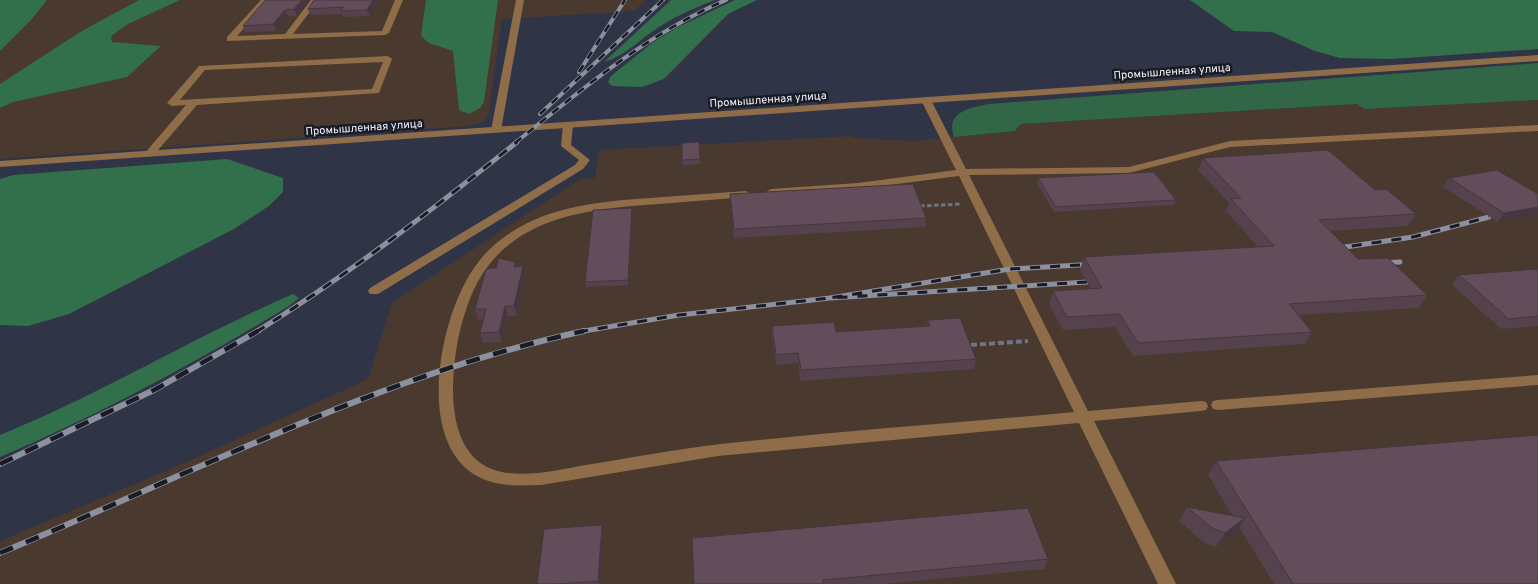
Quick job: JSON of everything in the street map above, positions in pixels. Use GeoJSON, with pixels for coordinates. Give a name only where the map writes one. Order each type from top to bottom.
{"type":"FeatureCollection","features":[{"type":"Feature","properties":{"kind":"street"},"geometry":{"type":"LineString","coordinates":[[265,0],[230,39],[385,33],[394,16],[399,0]]}},
{"type":"Feature","properties":{"kind":"street"},"geometry":{"type":"LineString","coordinates":[[286,37],[315,0]]}},
{"type":"Feature","properties":{"kind":"street"},"geometry":{"type":"LineString","coordinates":[[496,130],[520,0]]}},
{"type":"Feature","properties":{"kind":"street","name":"Промышленная улица"},"geometry":{"type":"LineString","coordinates":[[0,164],[1538,58]]}},
{"type":"Feature","properties":{"kind":"street"},"geometry":{"type":"LineString","coordinates":[[149,154],[194,102],[376,91],[388,59],[202,68],[172,103],[194,102]]}},
{"type":"Feature","properties":{"kind":"street"},"geometry":{"type":"LineString","coordinates":[[926,100],[1167,584]]}},
{"type":"Feature","properties":{"kind":"street"},"geometry":{"type":"LineString","coordinates":[[374,291],[579,167],[585,160],[566,146],[568,125]]}},
{"type":"Feature","properties":{"kind":"street"},"geometry":{"type":"LineString","coordinates":[[1201,406],[1083,415],[718,450],[548,478],[520,479],[489,475],[468,461],[454,442],[446,394],[451,345],[462,301],[482,265],[495,249],[538,222],[582,207],[858,186],[962,172],[1129,170],[1230,144],[1538,128]]}},
{"type":"Feature","properties":{"kind":"street"},"geometry":{"type":"LineString","coordinates":[[1218,405],[1538,380]]}},
{"type":"Feature","properties":{"kind":"path"},"geometry":{"type":"LineString","coordinates":[[920,206],[977,203]]}},
{"type":"Feature","properties":{"kind":"path"},"geometry":{"type":"LineString","coordinates":[[971,345],[1045,340]]}},
{"type":"Feature","properties":{"kind":"shaded area"},"geometry":{"type":"Polygon","coordinates":[[[0,0],[646,0],[635,10],[502,19],[488,116],[483,122],[468,126],[0,159],[0,0]]]}},
{"type":"Feature","properties":{"kind":"shaded area"},"geometry":{"type":"Polygon","coordinates":[[[1538,100],[1538,584],[0,584],[0,541],[182,464],[368,379],[392,303],[580,179],[595,178],[599,150],[852,136],[855,138],[912,141],[1015,131],[1021,124],[1357,104],[1365,109],[1538,100]]]}},
{"type":"Feature","properties":{"kind":"green space"},"geometry":{"type":"Polygon","coordinates":[[[0,0],[47,0],[31,20],[0,51],[0,0]]]}},
{"type":"Feature","properties":{"kind":"green space"},"geometry":{"type":"Polygon","coordinates":[[[139,0],[180,0],[128,24],[111,36],[112,42],[161,46],[127,77],[13,102],[0,108],[0,84],[80,32],[139,0]]]}},
{"type":"Feature","properties":{"kind":"green space"},"geometry":{"type":"Polygon","coordinates":[[[426,0],[498,0],[484,102],[480,108],[469,114],[459,110],[453,51],[429,43],[421,36],[426,0]]]}},
{"type":"Feature","properties":{"kind":"green space"},"geometry":{"type":"Polygon","coordinates":[[[671,0],[715,0],[668,22],[624,53],[604,62],[671,0]]]}},
{"type":"Feature","properties":{"kind":"green space"},"geometry":{"type":"Polygon","coordinates":[[[735,0],[757,0],[728,14],[664,79],[642,87],[612,86],[608,82],[611,76],[652,43],[678,27],[735,0]]]}},
{"type":"Feature","properties":{"kind":"green space"},"geometry":{"type":"Polygon","coordinates":[[[1190,0],[1538,0],[1538,49],[1392,59],[1340,58],[1315,51],[1272,32],[1234,31],[1190,0]]]}},
{"type":"Feature","properties":{"kind":"green space"},"geometry":{"type":"Polygon","coordinates":[[[1538,63],[1538,100],[1365,109],[1357,104],[1021,124],[1015,131],[954,137],[952,129],[956,116],[961,112],[989,104],[1538,63]]]}},
{"type":"Feature","properties":{"kind":"green space"},"geometry":{"type":"Polygon","coordinates":[[[227,159],[283,178],[283,192],[269,206],[234,229],[69,314],[28,326],[0,325],[0,179],[13,175],[227,159]]]}},
{"type":"Feature","properties":{"kind":"green space"},"geometry":{"type":"Polygon","coordinates":[[[293,294],[299,298],[289,306],[218,348],[75,423],[0,457],[0,435],[74,402],[220,328],[293,294]]]}},
{"type":"Feature","properties":{"kind":"building"},"geometry":{"type":"Polygon","coordinates":[[[265,0],[302,0],[294,9],[285,10],[273,24],[243,26],[265,0]]]}},
{"type":"Feature","properties":{"kind":"building"},"geometry":{"type":"Polygon","coordinates":[[[314,0],[373,0],[367,10],[341,11],[343,7],[308,9],[314,0]]]}},
{"type":"Feature","properties":{"kind":"building"},"geometry":{"type":"Polygon","coordinates":[[[699,142],[700,159],[682,160],[682,143],[699,142]]]}},
{"type":"Feature","properties":{"kind":"building"},"geometry":{"type":"Polygon","coordinates":[[[1328,150],[1375,190],[1386,189],[1416,214],[1319,220],[1358,259],[1388,258],[1427,295],[1289,304],[1312,332],[1138,343],[1120,314],[1067,317],[1053,291],[1102,288],[1084,257],[1274,246],[1231,199],[1241,198],[1203,158],[1328,150]]]}},
{"type":"Feature","properties":{"kind":"building"},"geometry":{"type":"Polygon","coordinates":[[[1497,170],[1538,194],[1538,207],[1504,213],[1449,178],[1497,170]]]}},
{"type":"Feature","properties":{"kind":"building"},"geometry":{"type":"Polygon","coordinates":[[[1154,172],[1176,200],[1056,207],[1038,178],[1154,172]]]}},
{"type":"Feature","properties":{"kind":"building"},"geometry":{"type":"Polygon","coordinates":[[[913,184],[926,218],[734,229],[730,194],[913,184]]]}},
{"type":"Feature","properties":{"kind":"building"},"geometry":{"type":"Polygon","coordinates":[[[632,208],[628,280],[585,282],[593,210],[632,208]]]}},
{"type":"Feature","properties":{"kind":"building"},"geometry":{"type":"Polygon","coordinates":[[[499,258],[515,262],[514,267],[523,266],[514,306],[505,306],[499,332],[480,333],[486,309],[475,309],[486,269],[496,268],[499,258]]]}},
{"type":"Feature","properties":{"kind":"building"},"geometry":{"type":"Polygon","coordinates":[[[1538,269],[1538,316],[1509,319],[1459,275],[1538,269]]]}},
{"type":"Feature","properties":{"kind":"building"},"geometry":{"type":"Polygon","coordinates":[[[960,318],[976,359],[801,370],[798,353],[776,355],[772,326],[834,322],[836,332],[930,326],[928,320],[960,318]]]}},
{"type":"Feature","properties":{"kind":"building"},"geometry":{"type":"Polygon","coordinates":[[[1538,435],[1538,584],[1293,584],[1216,461],[1538,435]]]}},
{"type":"Feature","properties":{"kind":"building"},"geometry":{"type":"Polygon","coordinates":[[[1187,507],[1245,518],[1225,533],[1212,528],[1187,507]]]}},
{"type":"Feature","properties":{"kind":"building"},"geometry":{"type":"Polygon","coordinates":[[[1028,508],[1048,559],[823,580],[824,584],[694,584],[692,538],[1028,508]]]}},
{"type":"Feature","properties":{"kind":"building"},"geometry":{"type":"Polygon","coordinates":[[[602,525],[598,581],[537,584],[544,529],[602,525]]]}},
{"type":"Feature","properties":{"kind":"railway"},"geometry":{"type":"LineString","coordinates":[[579,72],[625,0]]}},
{"type":"Feature","properties":{"kind":"railway"},"geometry":{"type":"LineString","coordinates":[[540,114],[663,0]]}},
{"type":"Feature","properties":{"kind":"railway"},"geometry":{"type":"LineString","coordinates":[[515,143],[590,83],[642,46],[669,29],[726,0]]}},
{"type":"Feature","properties":{"kind":"railway"},"geometry":{"type":"LineString","coordinates":[[256,332],[324,288],[389,241],[517,142]]}},
{"type":"Feature","properties":{"kind":"railway"},"geometry":{"type":"LineString","coordinates":[[1332,249],[1413,237],[1489,217]]}},
{"type":"Feature","properties":{"kind":"railway"},"geometry":{"type":"LineString","coordinates":[[1380,263],[1400,262]]}},
{"type":"Feature","properties":{"kind":"railway"},"geometry":{"type":"LineString","coordinates":[[830,298],[1010,269],[1095,264]]}},
{"type":"Feature","properties":{"kind":"railway"},"geometry":{"type":"LineString","coordinates":[[830,298],[1087,282]]}},
{"type":"Feature","properties":{"kind":"railway"},"geometry":{"type":"LineString","coordinates":[[578,332],[679,315],[830,298]]}},
{"type":"Feature","properties":{"kind":"railway"},"geometry":{"type":"LineString","coordinates":[[0,464],[156,389],[258,331]]}},
{"type":"Feature","properties":{"kind":"railway"},"geometry":{"type":"LineString","coordinates":[[0,553],[360,400],[434,373],[508,350],[584,331]]}}]}
